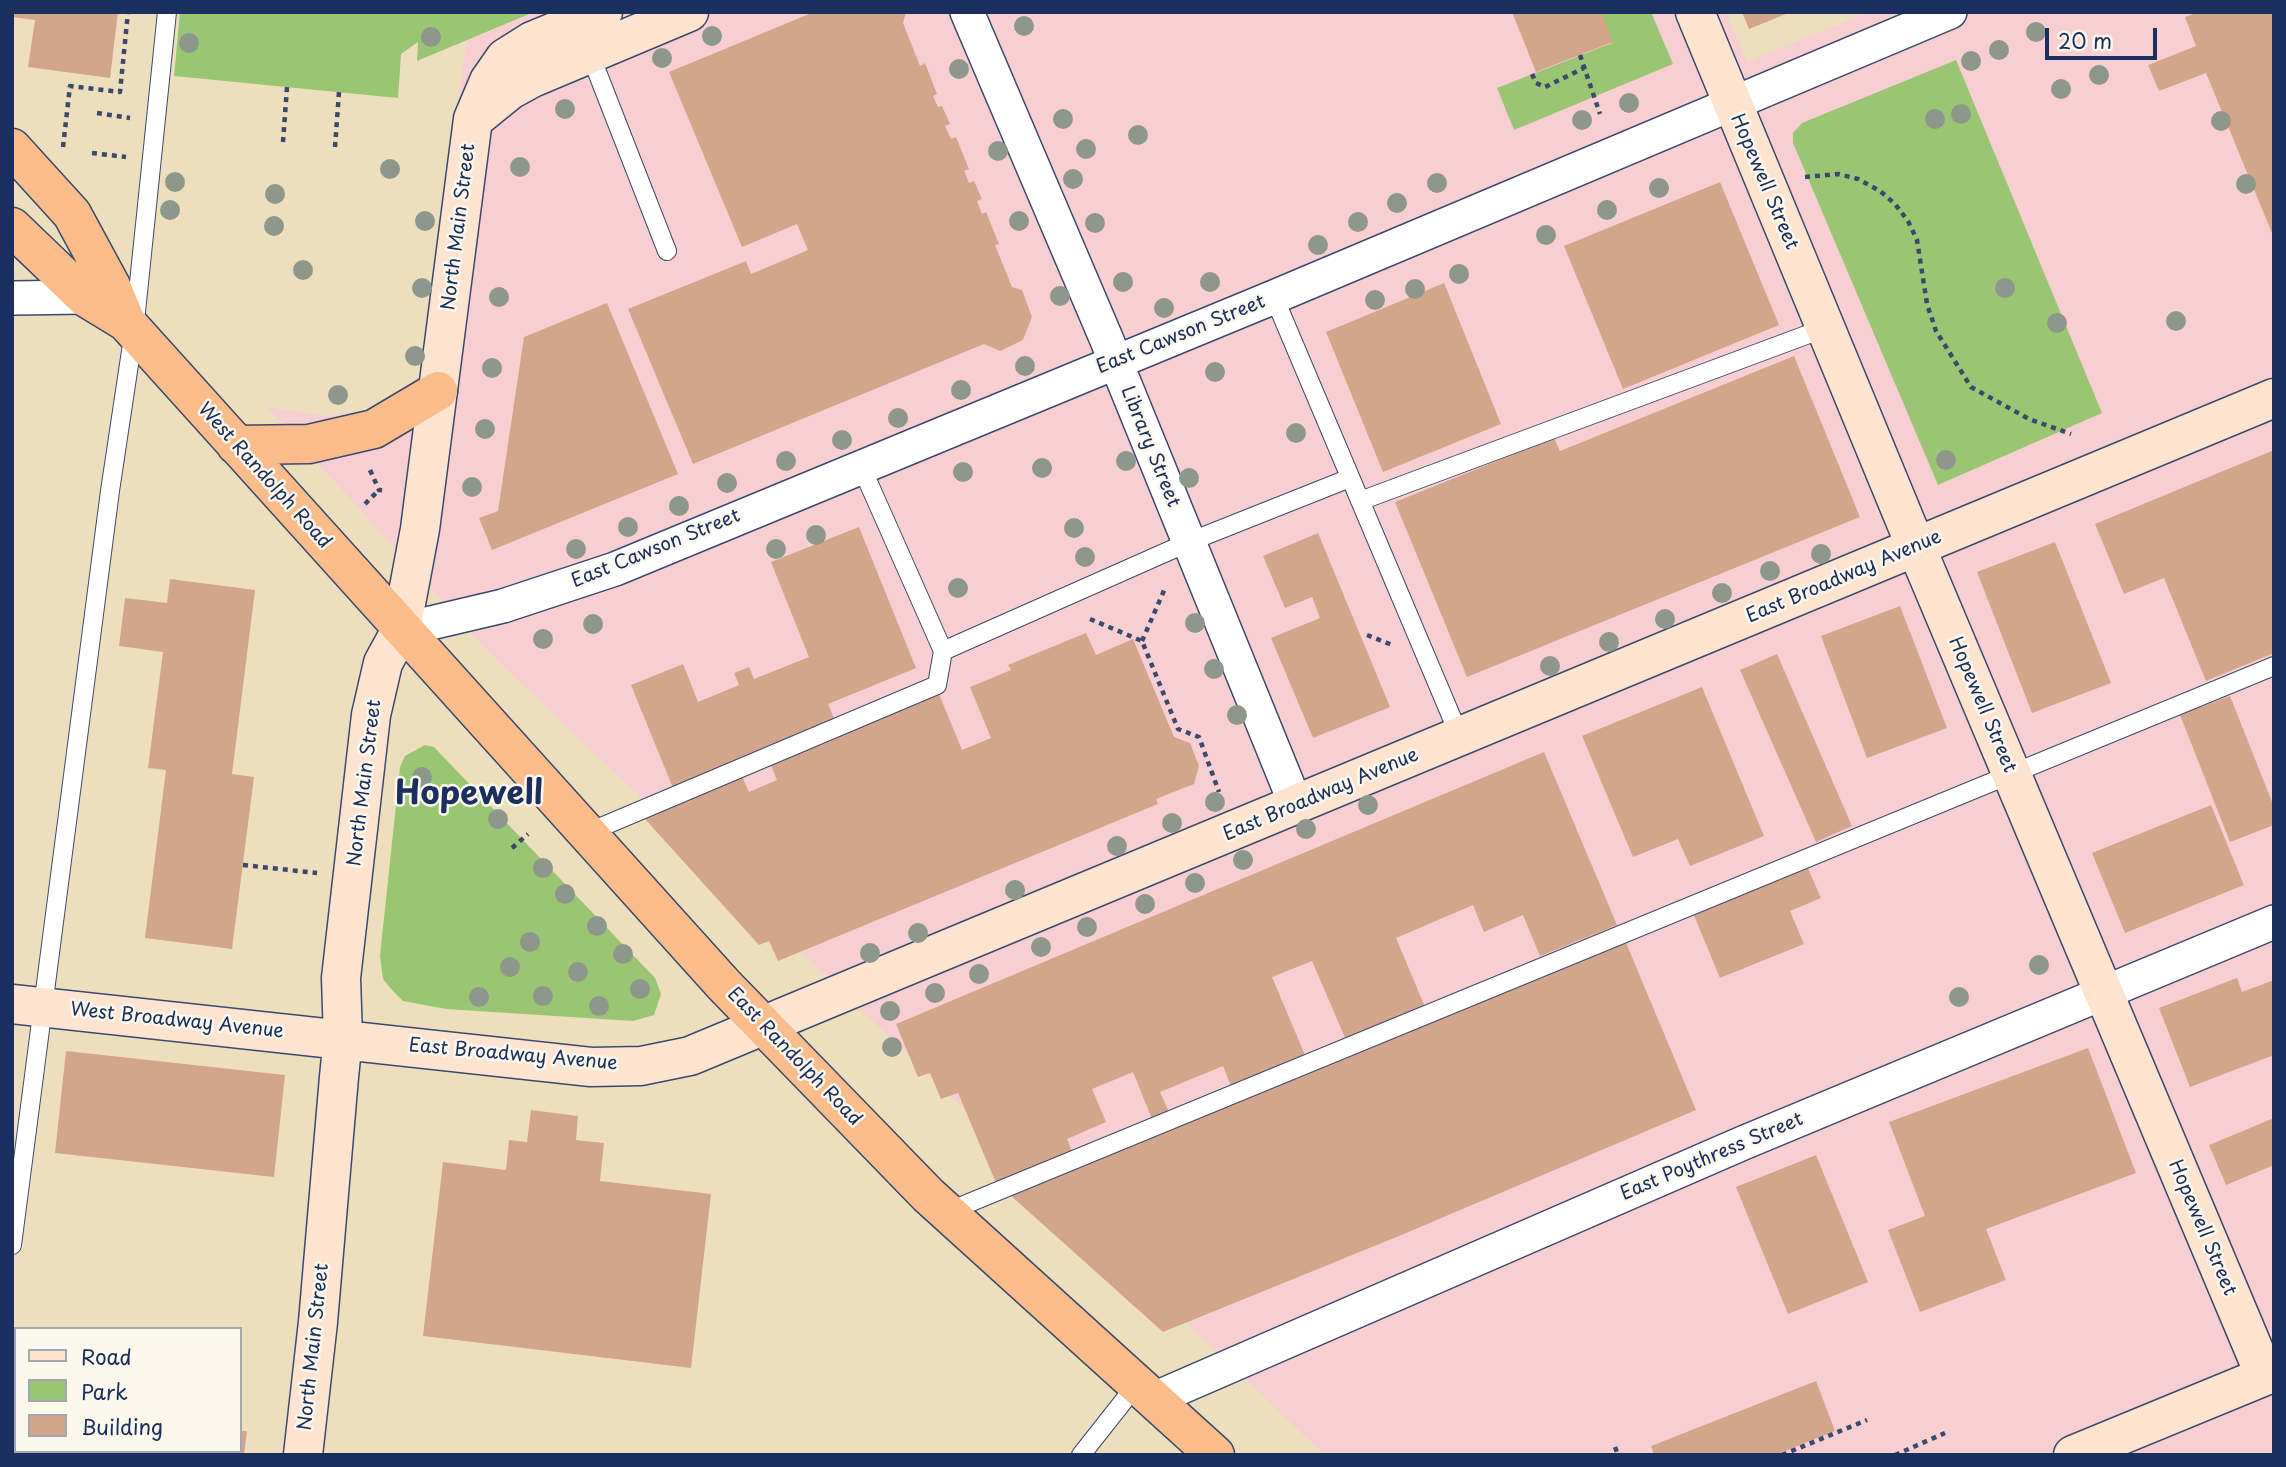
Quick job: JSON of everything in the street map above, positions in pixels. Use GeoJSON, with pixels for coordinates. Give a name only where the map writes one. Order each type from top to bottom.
{"type":"FeatureCollection","features":[{"type":"Feature","properties":{"kind":"highway","name":"West Randolph Road"},"geometry":{"type":"LineString","coordinates":[[12,148],[72,214],[98,292]]}},
{"type":"Feature","properties":{"kind":"highway","name":"West Randolph Road"},"geometry":{"type":"LineString","coordinates":[[12,226],[98,292],[401,629]]}},
{"type":"Feature","properties":{"kind":"highway"},"geometry":{"type":"LineString","coordinates":[[236,444],[309,444],[374,429],[438,391]]}},
{"type":"Feature","properties":{"kind":"highway","name":"East Randolph Road"},"geometry":{"type":"LineString","coordinates":[[401,629],[764,1027],[947,1212],[1215,1455]]}},
{"type":"Feature","properties":{"kind":"street","name":"North Main Street"},"geometry":{"type":"LineString","coordinates":[[303,1455],[318,1322],[343,1038],[341,978],[371,715],[383,663],[401,629],[420,529],[473,120],[489,81],[505,58],[532,41],[603,12]]}},
{"type":"Feature","properties":{"kind":"street"},"geometry":{"type":"LineString","coordinates":[[473,120],[510,90],[689,12]]}},
{"type":"Feature","properties":{"kind":"street","name":"Library Street"},"geometry":{"type":"LineString","coordinates":[[967,12],[1115,361],[1296,805]]}},
{"type":"Feature","properties":{"kind":"street","name":"Hopewell Street"},"geometry":{"type":"LineString","coordinates":[[1695,12],[2102,993],[2269,1386]]}},
{"type":"Feature","properties":{"kind":"street","name":"East Cawson Street"},"geometry":{"type":"LineString","coordinates":[[401,629],[503,607],[615,569],[1274,297],[1950,12]]}},
{"type":"Feature","properties":{"kind":"street"},"geometry":{"type":"LineString","coordinates":[[12,298],[98,292]]}},
{"type":"Feature","properties":{"kind":"street","name":"East Broadway Avenue"},"geometry":{"type":"LineString","coordinates":[[343,1038],[592,1067],[641,1066],[690,1056],[2274,398]]}},
{"type":"Feature","properties":{"kind":"street","name":"East Poythress Street"},"geometry":{"type":"LineString","coordinates":[[1146,1392],[2274,922]]}},
{"type":"Feature","properties":{"kind":"street","name":"West Broadway Avenue"},"geometry":{"type":"LineString","coordinates":[[28,1006],[343,1038]]}},
{"type":"Feature","properties":{"kind":"street"},"geometry":{"type":"LineString","coordinates":[[2073,1455],[2269,1386]]}},
{"type":"Feature","properties":{"kind":"lane"},"geometry":{"type":"LineString","coordinates":[[12,1245],[28,1006],[82,711],[167,12]]}},
{"type":"Feature","properties":{"kind":"lane"},"geometry":{"type":"LineString","coordinates":[[590,54],[667,251]]}},
{"type":"Feature","properties":{"kind":"lane"},"geometry":{"type":"LineString","coordinates":[[1274,297],[1460,737]]}},
{"type":"Feature","properties":{"kind":"lane"},"geometry":{"type":"LineString","coordinates":[[1360,501],[1825,328]]}},
{"type":"Feature","properties":{"kind":"lane"},"geometry":{"type":"LineString","coordinates":[[587,833],[937,685],[943,651],[861,466]]}},
{"type":"Feature","properties":{"kind":"lane"},"geometry":{"type":"LineString","coordinates":[[943,651],[1189,542],[1350,478]]}},
{"type":"Feature","properties":{"kind":"lane"},"geometry":{"type":"LineString","coordinates":[[947,1212],[2274,666]]}},
{"type":"Feature","properties":{"kind":"lane"},"geometry":{"type":"LineString","coordinates":[[1081,1455],[1146,1392]]}},
{"type":"Feature","properties":{"kind":"path"},"geometry":{"type":"LineString","coordinates":[[62,152],[70,86],[120,92],[128,12]]}},
{"type":"Feature","properties":{"kind":"path"},"geometry":{"type":"LineString","coordinates":[[1580,55],[1600,114]]}},
{"type":"Feature","properties":{"kind":"path"},"geometry":{"type":"LineString","coordinates":[[1532,74],[1535,83],[1545,87],[1584,68]]}},
{"type":"Feature","properties":{"kind":"path"},"geometry":{"type":"LineString","coordinates":[[283,142],[288,87]]}},
{"type":"Feature","properties":{"kind":"path"},"geometry":{"type":"LineString","coordinates":[[335,146],[339,92]]}},
{"type":"Feature","properties":{"kind":"path"},"geometry":{"type":"LineString","coordinates":[[1805,177],[1838,174],[1858,179],[1895,204],[1908,221],[1917,240],[1927,304],[1936,331],[1971,387],[2029,419],[2071,434]]}},
{"type":"Feature","properties":{"kind":"path"},"geometry":{"type":"LineString","coordinates":[[367,463],[379,489]]}},
{"type":"Feature","properties":{"kind":"path"},"geometry":{"type":"LineString","coordinates":[[379,489],[391,492]]}},
{"type":"Feature","properties":{"kind":"path"},"geometry":{"type":"LineString","coordinates":[[365,504],[379,489]]}},
{"type":"Feature","properties":{"kind":"path"},"geometry":{"type":"LineString","coordinates":[[1142,641],[1166,586]]}},
{"type":"Feature","properties":{"kind":"path"},"geometry":{"type":"LineString","coordinates":[[1090,620],[1142,641],[1178,729],[1199,737],[1219,792]]}},
{"type":"Feature","properties":{"kind":"path"},"geometry":{"type":"LineString","coordinates":[[512,848],[528,834]]}},
{"type":"Feature","properties":{"kind":"path"},"geometry":{"type":"LineString","coordinates":[[243,865],[321,873]]}},
{"type":"Feature","properties":{"kind":"path"},"geometry":{"type":"LineString","coordinates":[[1782,1455],[1867,1420]]}},
{"type":"Feature","properties":{"kind":"path"},"geometry":{"type":"LineString","coordinates":[[1895,1455],[1945,1433]]}},
{"type":"Feature","properties":{"kind":"path"},"geometry":{"type":"LineString","coordinates":[[1615,1447],[1618,1455]]}},
{"type":"Feature","properties":{"kind":"shaded area"},"geometry":{"type":"Polygon","coordinates":[[[534,12],[1726,12],[1747,62],[1869,12],[2274,12],[2274,1455],[1324,1455],[488,651],[267,407],[325,416],[374,411],[402,397],[420,376],[467,40],[534,12]]]}},
{"type":"Feature","properties":{"kind":"green space"},"geometry":{"type":"Polygon","coordinates":[[[180,12],[534,12],[417,61],[418,42],[401,54],[398,98],[174,76],[180,12]]]}},
{"type":"Feature","properties":{"kind":"green space"},"geometry":{"type":"Polygon","coordinates":[[[1601,12],[1651,12],[1673,64],[1514,130],[1497,88],[1612,43],[1601,12]]]}},
{"type":"Feature","properties":{"kind":"green space"},"geometry":{"type":"Polygon","coordinates":[[[1956,60],[2102,413],[1938,485],[1793,143],[1793,133],[1802,123],[1956,60]]]}},
{"type":"Feature","properties":{"kind":"green space"},"geometry":{"type":"Polygon","coordinates":[[[425,745],[434,747],[655,978],[661,994],[654,1015],[633,1021],[446,1009],[403,1001],[392,990],[383,979],[380,956],[400,767],[405,756],[425,745]]]}},
{"type":"Feature","properties":{"kind":"building"},"geometry":{"type":"Polygon","coordinates":[[[12,12],[118,12],[110,78],[28,67],[35,20],[12,17],[12,12]]]}},
{"type":"Feature","properties":{"kind":"building"},"geometry":{"type":"Polygon","coordinates":[[[814,12],[906,12],[903,23],[920,66],[925,63],[937,94],[933,96],[938,107],[942,106],[950,124],[945,126],[951,139],[956,137],[969,169],[964,171],[969,183],[974,181],[982,199],[977,201],[982,214],[986,212],[999,244],[995,245],[1012,287],[1022,290],[1032,317],[1023,340],[1000,351],[984,344],[693,464],[628,309],[746,261],[751,274],[808,250],[797,224],[742,247],[669,72],[814,12]]]}},
{"type":"Feature","properties":{"kind":"building"},"geometry":{"type":"Polygon","coordinates":[[[1512,12],[1601,12],[1613,42],[1536,72],[1512,12]]]}},
{"type":"Feature","properties":{"kind":"building"},"geometry":{"type":"Polygon","coordinates":[[[1742,12],[1791,12],[1749,29],[1742,12]]]}},
{"type":"Feature","properties":{"kind":"building"},"geometry":{"type":"Polygon","coordinates":[[[2198,12],[2274,12],[2274,238],[2206,73],[2159,91],[2148,65],[2196,46],[2185,17],[2198,12]]]}},
{"type":"Feature","properties":{"kind":"building"},"geometry":{"type":"Polygon","coordinates":[[[1720,182],[1779,325],[1623,389],[1564,246],[1720,182]]]}},
{"type":"Feature","properties":{"kind":"building"},"geometry":{"type":"Polygon","coordinates":[[[1444,283],[1501,424],[1383,472],[1326,332],[1444,283]]]}},
{"type":"Feature","properties":{"kind":"building"},"geometry":{"type":"Polygon","coordinates":[[[607,303],[678,474],[492,550],[479,518],[498,511],[524,337],[607,303]]]}},
{"type":"Feature","properties":{"kind":"building"},"geometry":{"type":"Polygon","coordinates":[[[1794,356],[1860,517],[1467,677],[1395,502],[1554,438],[1560,451],[1794,356]]]}},
{"type":"Feature","properties":{"kind":"building"},"geometry":{"type":"Polygon","coordinates":[[[2274,450],[2274,653],[2206,681],[2164,578],[2124,594],[2095,524],[2274,450]]]}},
{"type":"Feature","properties":{"kind":"building"},"geometry":{"type":"Polygon","coordinates":[[[859,527],[916,668],[828,704],[836,723],[673,788],[631,685],[683,664],[698,702],[739,685],[734,673],[749,667],[754,679],[809,657],[771,562],[859,527]]]}},
{"type":"Feature","properties":{"kind":"building"},"geometry":{"type":"Polygon","coordinates":[[[1318,533],[1390,707],[1313,738],[1271,638],[1320,618],[1312,597],[1285,608],[1263,556],[1318,533]]]}},
{"type":"Feature","properties":{"kind":"building"},"geometry":{"type":"Polygon","coordinates":[[[2055,542],[2111,683],[2032,713],[1977,572],[2055,542]]]}},
{"type":"Feature","properties":{"kind":"building"},"geometry":{"type":"Polygon","coordinates":[[[170,579],[255,590],[232,774],[254,777],[232,949],[145,938],[166,770],[148,768],[163,652],[119,646],[125,598],[167,603],[170,579]]]}},
{"type":"Feature","properties":{"kind":"building"},"geometry":{"type":"Polygon","coordinates":[[[1900,606],[1947,728],[1867,758],[1821,636],[1900,606]]]}},
{"type":"Feature","properties":{"kind":"building"},"geometry":{"type":"Polygon","coordinates":[[[1086,633],[1096,655],[1133,639],[1174,737],[1190,743],[1199,766],[1194,784],[1156,799],[1158,804],[778,961],[769,941],[759,945],[645,819],[742,776],[749,792],[777,780],[770,763],[939,694],[962,750],[991,738],[970,687],[1011,670],[1008,665],[1086,633]]]}},
{"type":"Feature","properties":{"kind":"building"},"geometry":{"type":"Polygon","coordinates":[[[1777,654],[1852,826],[1816,842],[1740,670],[1777,654]]]}},
{"type":"Feature","properties":{"kind":"building"},"geometry":{"type":"Polygon","coordinates":[[[1702,687],[1764,836],[1690,866],[1678,839],[1633,857],[1582,736],[1702,687]]]}},
{"type":"Feature","properties":{"kind":"building"},"geometry":{"type":"Polygon","coordinates":[[[2230,696],[2274,807],[2274,825],[2230,842],[2180,715],[2230,696]]]}},
{"type":"Feature","properties":{"kind":"building"},"geometry":{"type":"Polygon","coordinates":[[[1544,752],[1617,925],[1540,956],[1523,915],[1484,932],[1473,905],[1396,938],[1425,1007],[1346,1040],[1312,961],[1272,977],[1305,1055],[1231,1086],[1223,1066],[1160,1092],[1169,1112],[1152,1119],[1133,1072],[1092,1089],[1106,1122],[1067,1139],[1072,1152],[996,1183],[958,1093],[941,1099],[930,1073],[918,1077],[896,1024],[1544,752]]]}},
{"type":"Feature","properties":{"kind":"building"},"geometry":{"type":"Polygon","coordinates":[[[2211,805],[2244,885],[2125,933],[2092,853],[2211,805]]]}},
{"type":"Feature","properties":{"kind":"building"},"geometry":{"type":"Polygon","coordinates":[[[1807,866],[1821,898],[1790,911],[1804,944],[1720,978],[1693,913],[1807,866]]]}},
{"type":"Feature","properties":{"kind":"building"},"geometry":{"type":"Polygon","coordinates":[[[1624,938],[1696,1110],[1399,1236],[1163,1332],[1009,1194],[1624,938]]]}},
{"type":"Feature","properties":{"kind":"building"},"geometry":{"type":"Polygon","coordinates":[[[2237,978],[2242,992],[2274,980],[2274,1055],[2190,1087],[2159,1008],[2237,978]]]}},
{"type":"Feature","properties":{"kind":"building"},"geometry":{"type":"Polygon","coordinates":[[[2088,1048],[2136,1173],[1986,1229],[2006,1280],[1920,1312],[1888,1230],[1925,1216],[1889,1122],[2088,1048]]]}},
{"type":"Feature","properties":{"kind":"building"},"geometry":{"type":"Polygon","coordinates":[[[66,1051],[285,1075],[274,1177],[55,1153],[66,1051]]]}},
{"type":"Feature","properties":{"kind":"building"},"geometry":{"type":"Polygon","coordinates":[[[531,1110],[578,1116],[576,1140],[604,1143],[600,1181],[711,1194],[691,1368],[423,1336],[443,1162],[506,1170],[509,1140],[527,1142],[531,1110]]]}},
{"type":"Feature","properties":{"kind":"building"},"geometry":{"type":"Polygon","coordinates":[[[2274,1118],[2274,1165],[2226,1185],[2209,1145],[2274,1118]]]}},
{"type":"Feature","properties":{"kind":"building"},"geometry":{"type":"Polygon","coordinates":[[[1816,1155],[1868,1282],[1788,1314],[1736,1187],[1816,1155]]]}},
{"type":"Feature","properties":{"kind":"building"},"geometry":{"type":"Polygon","coordinates":[[[1816,1381],[1835,1431],[1775,1455],[1654,1455],[1651,1446],[1816,1381]]]}},
{"type":"Feature","properties":{"kind":"building"},"geometry":{"type":"Polygon","coordinates":[[[242,1431],[247,1431],[244,1455],[31,1455],[242,1453],[242,1431]]]}},
{"type":"Feature","properties":{"kind":"district","name":"Hopewell"},"geometry":{"type":"Point","coordinates":[469,795]}}]}
